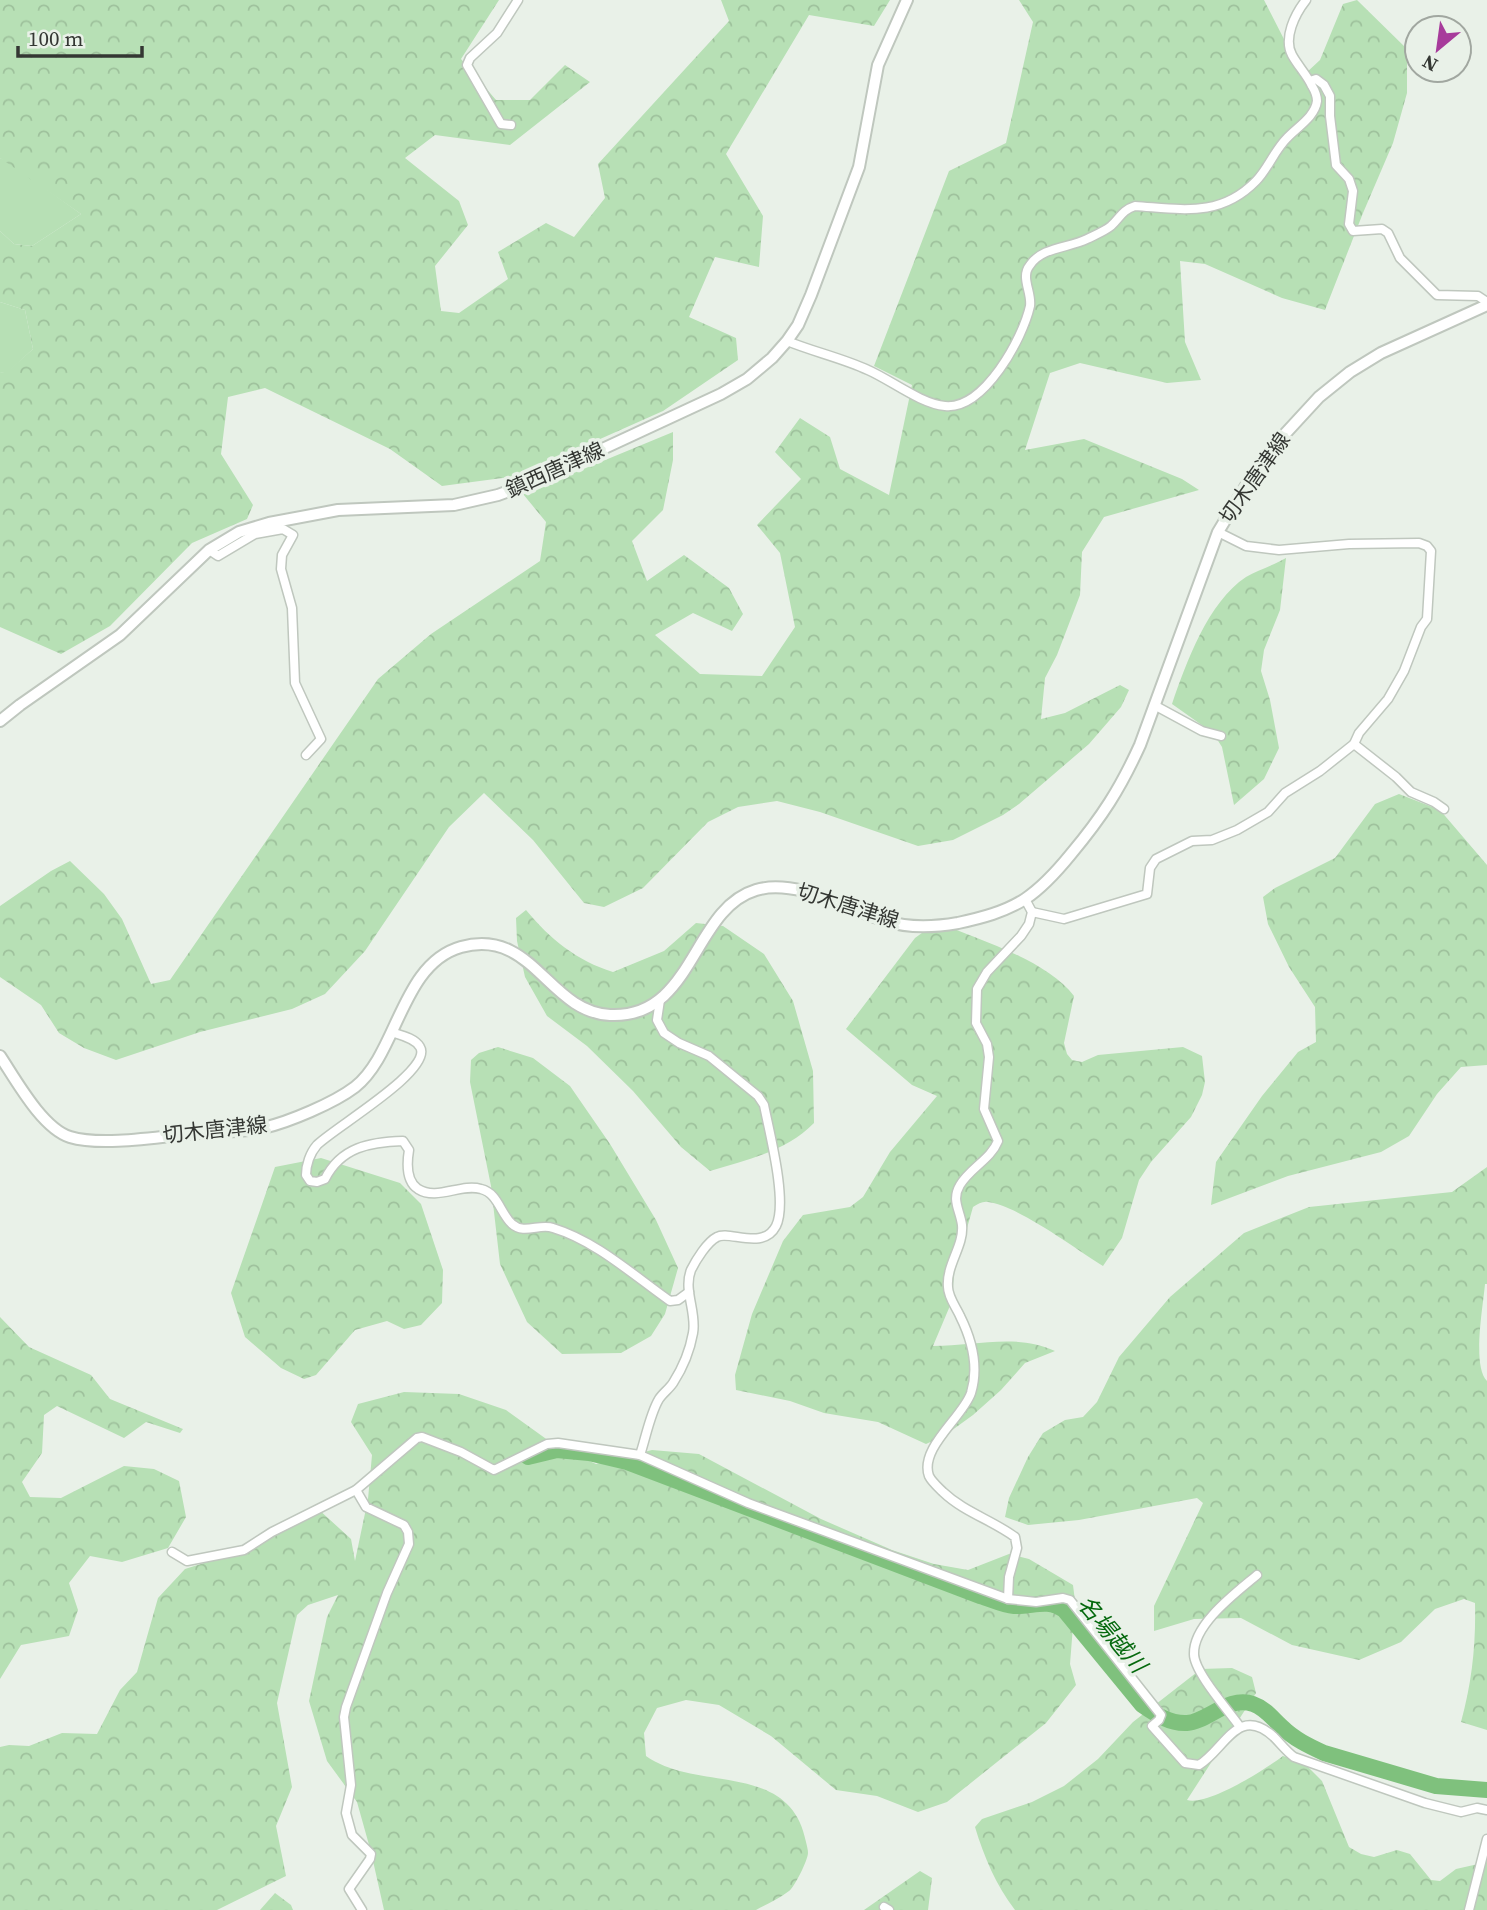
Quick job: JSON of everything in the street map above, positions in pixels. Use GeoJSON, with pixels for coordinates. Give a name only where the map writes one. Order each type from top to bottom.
{"type":"FeatureCollection","features":[{"type":"Feature","properties":{"kind":"main road","name":"鎮西唐津線"},"geometry":{"type":"LineString","coordinates":[[0,721],[120,635],[209,550],[239,532],[338,510],[454,505],[498,495],[721,394],[747,379],[788,341],[811,295],[859,167],[878,65],[907,0]]}},
{"type":"Feature","properties":{"kind":"main road","name":"切木唐津線"},"geometry":{"type":"LineString","coordinates":[[0,1056],[38,1112],[54,1128],[69,1137],[111,1140],[262,1128],[288,1121],[356,1086],[371,1068],[427,967],[457,948],[477,944],[496,945],[513,950],[570,1000],[589,1011],[612,1015],[638,1011],[660,1000],[677,982],[721,915],[736,899],[755,890],[775,887],[797,889],[892,923],[919,926],[945,925],[985,917],[1025,899],[1055,873],[1102,817],[1126,776],[1218,532],[1250,479],[1284,435],[1319,397],[1350,372],[1381,353],[1487,304]]}},
{"type":"Feature","properties":{"kind":"street"},"geometry":{"type":"LineString","coordinates":[[511,125],[501,124],[467,65],[470,58],[497,33],[518,0]]}},
{"type":"Feature","properties":{"kind":"street"},"geometry":{"type":"LineString","coordinates":[[788,341],[869,370],[936,404],[948,407],[962,405],[976,396],[1001,369],[1023,327],[1030,303],[1026,278],[1028,267],[1039,255],[1085,240],[1111,226],[1126,209],[1135,206],[1195,210],[1213,208],[1240,196],[1258,180],[1286,138],[1312,114],[1317,103],[1317,95],[1310,81],[1290,52],[1292,23],[1306,0]]}},
{"type":"Feature","properties":{"kind":"street"},"geometry":{"type":"LineString","coordinates":[[1310,81],[1316,79],[1324,85],[1330,96],[1336,165],[1349,179],[1353,191],[1349,224],[1353,231],[1382,229],[1388,233],[1400,258],[1437,295],[1478,296],[1487,304]]}},
{"type":"Feature","properties":{"kind":"street"},"geometry":{"type":"LineString","coordinates":[[209,550],[218,556],[255,534],[283,529],[293,536],[282,555],[281,569],[292,608],[295,683],[321,739],[306,755]]}},
{"type":"Feature","properties":{"kind":"street"},"geometry":{"type":"LineString","coordinates":[[1032,912],[1063,919],[1147,894],[1150,868],[1156,859],[1192,842],[1212,840],[1237,830],[1268,812],[1285,793],[1320,771],[1354,744],[1359,733],[1388,699],[1404,671],[1421,627],[1427,619],[1431,551],[1427,546],[1419,543],[1349,544],[1279,550],[1246,546],[1218,532]]}},
{"type":"Feature","properties":{"kind":"street"},"geometry":{"type":"LineString","coordinates":[[1154,705],[1202,731],[1222,736]]}},
{"type":"Feature","properties":{"kind":"street"},"geometry":{"type":"LineString","coordinates":[[1354,744],[1411,792],[1444,809]]}},
{"type":"Feature","properties":{"kind":"street"},"geometry":{"type":"LineString","coordinates":[[1008,1599],[1009,1577],[1017,1548],[1015,1537],[953,1502],[931,1480],[928,1465],[942,1434],[968,1401],[974,1375],[971,1340],[948,1292],[947,1276],[961,1235],[962,1225],[955,1202],[958,1188],[964,1178],[995,1149],[998,1141],[984,1109],[989,1057],[987,1044],[976,1023],[977,989],[1029,924],[1032,912],[1025,899]]}},
{"type":"Feature","properties":{"kind":"street"},"geometry":{"type":"LineString","coordinates":[[640,1455],[659,1400],[673,1384],[694,1333],[694,1311],[689,1292],[690,1273],[697,1260],[715,1237],[722,1235],[742,1239],[771,1233],[779,1214],[780,1197],[764,1104],[709,1056],[664,1033],[657,1020],[660,1000]]}},
{"type":"Feature","properties":{"kind":"street"},"geometry":{"type":"LineString","coordinates":[[391,1032],[420,1045],[422,1054],[417,1066],[360,1115],[317,1146],[306,1166],[306,1175],[310,1181],[325,1179],[331,1168],[345,1155],[374,1142],[403,1141],[409,1150],[406,1166],[414,1186],[422,1191],[436,1193],[479,1188],[495,1198],[511,1223],[520,1228],[549,1226],[590,1244],[670,1301],[678,1300],[689,1292]]}},
{"type":"Feature","properties":{"kind":"street"},"geometry":{"type":"LineString","coordinates":[[172,1552],[187,1561],[244,1550],[272,1532],[356,1490],[417,1438],[422,1437],[461,1452],[494,1469],[547,1444],[558,1443],[640,1455],[748,1503],[1008,1599],[1035,1602],[1063,1598],[1074,1604],[1161,1714],[1152,1726],[1179,1759],[1191,1766],[1206,1761],[1230,1734],[1240,1727],[1253,1726],[1276,1738],[1294,1757],[1425,1803],[1461,1812],[1477,1808],[1487,1810]]}},
{"type":"Feature","properties":{"kind":"street"},"geometry":{"type":"LineString","coordinates":[[356,1490],[366,1507],[404,1525],[409,1544],[387,1592],[344,1717],[351,1785],[346,1813],[352,1835],[371,1854],[349,1889],[362,1910]]}},
{"type":"Feature","properties":{"kind":"street"},"geometry":{"type":"LineString","coordinates":[[1240,1727],[1200,1670],[1194,1654],[1197,1641],[1218,1609],[1257,1575]]}},
{"type":"Feature","properties":{"kind":"street"},"geometry":{"type":"LineString","coordinates":[[1469,1910],[1487,1839]]}},
{"type":"Feature","properties":{"kind":"green space"},"geometry":{"type":"Polygon","coordinates":[[[0,0],[499,0],[461,59],[496,100],[530,100],[565,65],[590,82],[510,145],[435,135],[405,158],[459,201],[468,225],[435,266],[441,311],[459,313],[508,279],[498,252],[546,223],[574,237],[605,198],[598,164],[729,21],[721,0],[890,0],[874,26],[809,15],[726,154],[763,216],[759,267],[715,257],[689,317],[736,338],[738,360],[663,411],[517,476],[442,486],[390,449],[265,388],[228,397],[221,454],[253,505],[247,519],[192,543],[110,626],[61,654],[0,627],[0,373],[8,371],[33,349],[25,310],[0,302],[0,231],[14,244],[32,246],[81,214],[0,158],[0,0]]]}},
{"type":"Feature","properties":{"kind":"green space"},"geometry":{"type":"Polygon","coordinates":[[[1019,0],[1264,0],[1290,51],[1306,73],[1320,60],[1343,4],[1357,0],[1403,45],[1403,84],[1407,84],[1393,143],[1325,310],[1282,298],[1205,264],[1180,261],[1185,342],[1201,380],[1167,383],[1080,363],[1050,373],[1025,450],[1084,439],[1182,479],[1199,490],[1104,517],[1082,552],[1080,595],[1057,655],[1045,678],[1041,719],[1065,713],[1120,685],[1129,690],[1121,707],[1089,744],[1019,804],[953,840],[918,846],[820,812],[777,801],[738,807],[708,822],[643,888],[604,907],[584,903],[533,840],[484,793],[449,827],[365,951],[325,994],[292,1009],[200,1032],[116,1060],[84,1048],[59,1033],[41,1005],[0,977],[0,906],[70,861],[104,894],[122,919],[151,984],[170,980],[378,679],[431,634],[540,561],[546,522],[523,494],[673,432],[673,460],[663,510],[632,541],[647,581],[684,555],[729,588],[743,614],[732,631],[693,613],[655,635],[700,674],[762,676],[795,627],[780,553],[757,525],[801,479],[775,452],[800,418],[830,437],[840,469],[889,495],[912,385],[874,366],[949,171],[1006,143],[1033,22],[1019,0]]]}},
{"type":"Feature","properties":{"kind":"green space"},"geometry":{"type":"Polygon","coordinates":[[[0,158],[81,214],[32,246],[14,244],[0,231],[0,158]]]}},
{"type":"Feature","properties":{"kind":"green space"},"geometry":{"type":"Polygon","coordinates":[[[0,302],[25,310],[33,349],[8,372],[0,373],[0,302]]]}},
{"type":"Feature","properties":{"kind":"green space"},"geometry":{"type":"Polygon","coordinates":[[[1286,558],[1280,610],[1264,650],[1261,671],[1270,700],[1279,748],[1264,779],[1234,805],[1222,747],[1213,733],[1172,704],[1200,634],[1220,602],[1246,577],[1286,558]]]}},
{"type":"Feature","properties":{"kind":"green space"},"geometry":{"type":"Polygon","coordinates":[[[1399,794],[1440,810],[1487,865],[1487,1065],[1461,1067],[1437,1094],[1409,1136],[1381,1152],[1288,1176],[1211,1205],[1216,1162],[1262,1096],[1298,1052],[1316,1042],[1315,1007],[1289,967],[1268,924],[1263,897],[1275,888],[1335,858],[1375,804],[1399,794]]]}},
{"type":"Feature","properties":{"kind":"green space"},"geometry":{"type":"Polygon","coordinates":[[[526,910],[565,948],[588,962],[613,972],[664,951],[696,923],[723,926],[764,954],[793,1001],[813,1071],[814,1123],[779,1148],[710,1171],[681,1147],[633,1091],[587,1046],[547,1016],[525,977],[517,941],[516,918],[526,910]]]}},
{"type":"Feature","properties":{"kind":"green space"},"geometry":{"type":"Polygon","coordinates":[[[937,922],[1011,952],[1062,983],[1074,996],[1064,1043],[1072,1060],[1082,1062],[1098,1055],[1183,1047],[1202,1056],[1205,1082],[1191,1117],[1151,1162],[1139,1180],[1122,1238],[1103,1266],[1014,1211],[986,1202],[973,1207],[954,1274],[952,1301],[933,1346],[1010,1342],[1055,1351],[1025,1363],[1001,1390],[973,1415],[944,1436],[926,1444],[878,1422],[824,1413],[790,1401],[736,1390],[735,1375],[752,1314],[783,1241],[803,1215],[850,1207],[863,1197],[890,1152],[937,1096],[912,1085],[846,1029],[915,938],[937,922]]]}},
{"type":"Feature","properties":{"kind":"green space"},"geometry":{"type":"Polygon","coordinates":[[[498,1047],[533,1058],[570,1086],[610,1144],[656,1220],[678,1268],[665,1314],[651,1336],[621,1353],[562,1354],[527,1322],[500,1264],[491,1186],[470,1082],[471,1060],[479,1053],[498,1047]]]}},
{"type":"Feature","properties":{"kind":"green space"},"geometry":{"type":"Polygon","coordinates":[[[321,1158],[400,1183],[421,1204],[443,1270],[442,1303],[421,1325],[404,1329],[387,1321],[355,1330],[316,1375],[304,1379],[281,1368],[245,1337],[231,1293],[275,1167],[321,1158]]]}},
{"type":"Feature","properties":{"kind":"green space"},"geometry":{"type":"Polygon","coordinates":[[[1487,1167],[1487,1284],[1479,1350],[1480,1363],[1487,1381],[1487,1730],[1461,1722],[1473,1663],[1475,1603],[1464,1599],[1435,1609],[1401,1642],[1359,1660],[1292,1645],[1241,1618],[1194,1619],[1154,1631],[1154,1606],[1203,1503],[1197,1498],[1079,1520],[1028,1525],[1005,1517],[1009,1498],[1028,1457],[1043,1433],[1065,1420],[1083,1417],[1097,1402],[1119,1357],[1170,1297],[1244,1233],[1309,1207],[1452,1192],[1487,1167]]]}},
{"type":"Feature","properties":{"kind":"green space"},"geometry":{"type":"Polygon","coordinates":[[[0,1317],[29,1347],[91,1375],[110,1399],[183,1429],[180,1433],[146,1422],[124,1438],[57,1406],[44,1415],[42,1453],[22,1482],[30,1497],[61,1498],[124,1466],[154,1469],[179,1481],[186,1517],[168,1548],[122,1562],[90,1556],[69,1583],[78,1610],[69,1636],[21,1645],[0,1679],[0,1317]]]}},
{"type":"Feature","properties":{"kind":"green space"},"geometry":{"type":"Polygon","coordinates":[[[404,1392],[459,1394],[506,1410],[556,1446],[596,1464],[652,1450],[699,1454],[821,1519],[892,1550],[934,1564],[968,1570],[1009,1554],[1029,1559],[1073,1585],[1075,1601],[1070,1664],[1076,1685],[1046,1723],[947,1802],[918,1812],[877,1796],[836,1790],[771,1736],[719,1705],[686,1700],[657,1708],[644,1733],[646,1756],[667,1767],[691,1774],[740,1782],[762,1789],[782,1799],[797,1816],[808,1851],[803,1867],[789,1891],[756,1910],[384,1910],[357,1802],[327,1761],[309,1701],[327,1617],[338,1595],[308,1605],[297,1615],[277,1703],[292,1787],[276,1826],[286,1876],[217,1910],[0,1910],[0,1747],[29,1746],[62,1733],[97,1734],[120,1690],[137,1672],[158,1598],[185,1569],[248,1549],[317,1508],[351,1539],[355,1561],[368,1499],[372,1455],[351,1422],[358,1404],[404,1392]]]}},
{"type":"Feature","properties":{"kind":"green space"},"geometry":{"type":"Polygon","coordinates":[[[1232,1668],[1252,1677],[1256,1693],[1187,1800],[1208,1798],[1222,1792],[1250,1778],[1283,1756],[1303,1762],[1322,1781],[1349,1847],[1361,1854],[1374,1857],[1397,1850],[1410,1854],[1431,1880],[1440,1881],[1456,1869],[1487,1862],[1487,1910],[1015,1910],[996,1881],[982,1849],[975,1827],[982,1819],[1032,1802],[1064,1786],[1098,1759],[1133,1722],[1201,1669],[1232,1668]]]}},
{"type":"Feature","properties":{"kind":"green space"},"geometry":{"type":"Polygon","coordinates":[[[920,1871],[932,1878],[928,1910],[864,1910],[920,1871]]]}},
{"type":"Feature","properties":{"kind":"green space"},"geometry":{"type":"Polygon","coordinates":[[[275,1893],[291,1905],[293,1910],[260,1910],[275,1893]]]}},
{"type":"Feature","properties":{"kind":"waterway","name":"名場越川"},"geometry":{"type":"LineString","coordinates":[[528,1457],[557,1450],[589,1453],[627,1462],[980,1596],[1014,1606],[1058,1606],[1142,1705],[1169,1720],[1195,1722],[1227,1706],[1244,1702],[1265,1711],[1292,1735],[1324,1753],[1436,1786],[1487,1790]]}}]}
